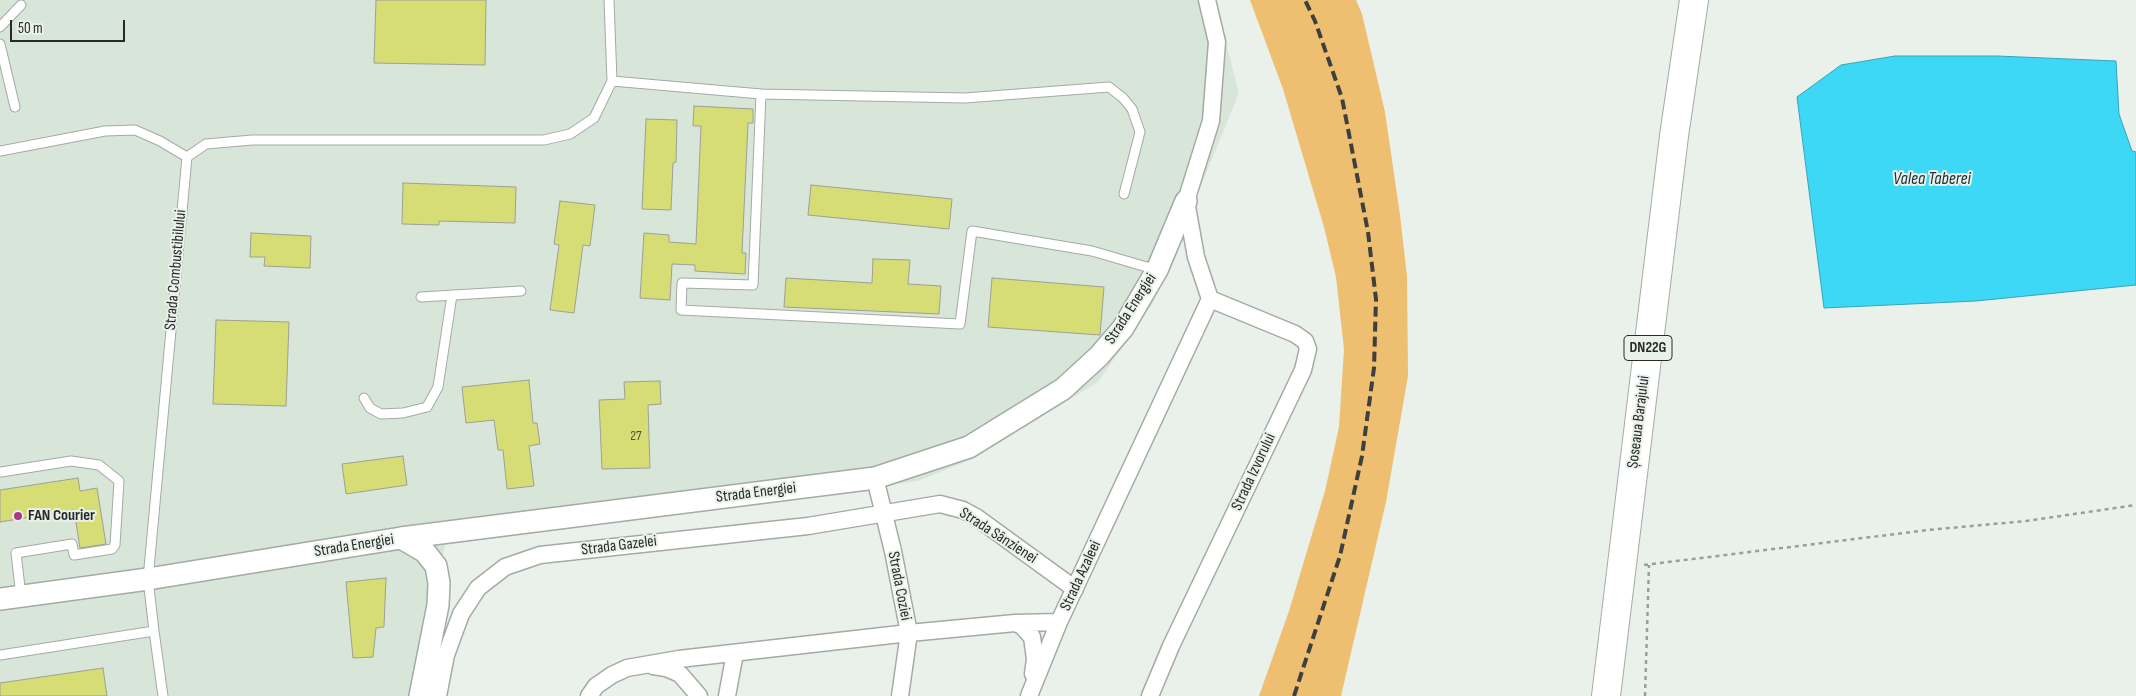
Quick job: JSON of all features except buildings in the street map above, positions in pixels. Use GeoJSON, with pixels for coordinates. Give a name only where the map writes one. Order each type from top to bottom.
{"type":"FeatureCollection","features":[{"type":"Feature","properties":{"kind":"highway","name":"Șoseaua Barajului"},"geometry":{"type":"LineString","coordinates":[[1606,696],[1674,136],[1694,0]]}},
{"type":"Feature","properties":{"kind":"street","name":"Strada Energiei"},"geometry":{"type":"LineString","coordinates":[[0,598],[148,579],[402,538],[876,478],[969,447],[1063,389],[1099,356],[1123,328],[1157,270],[1186,201],[1211,122],[1217,42],[1207,0]]}},
{"type":"Feature","properties":{"kind":"street"},"geometry":{"type":"LineString","coordinates":[[1186,201],[1196,256],[1210,299]]}},
{"type":"Feature","properties":{"kind":"street","name":"Strada Azaleei"},"geometry":{"type":"LineString","coordinates":[[589,696],[596,686],[627,668],[680,659],[908,633],[1015,623],[1059,622],[1210,299]]}},
{"type":"Feature","properties":{"kind":"street","name":"Strada Izvorului"},"geometry":{"type":"LineString","coordinates":[[1150,696],[1171,646],[1303,370],[1308,349],[1305,341],[1295,334],[1210,299]]}},
{"type":"Feature","properties":{"kind":"street","name":"Strada Coziei"},"geometry":{"type":"LineString","coordinates":[[876,478],[908,633],[900,696]]}},
{"type":"Feature","properties":{"kind":"street","name":"Strada Sânzienei"},"geometry":{"type":"LineString","coordinates":[[884,515],[930,505],[952,506],[963,510],[976,517],[1075,589]]}},
{"type":"Feature","properties":{"kind":"street","name":"Strada Gazelei"},"geometry":{"type":"LineString","coordinates":[[438,696],[446,655],[460,614],[478,588],[505,567],[540,555],[808,526],[884,515]]}},
{"type":"Feature","properties":{"kind":"street"},"geometry":{"type":"LineString","coordinates":[[402,538],[425,552],[436,566],[439,583],[438,605],[420,696]]}},
{"type":"Feature","properties":{"kind":"street"},"geometry":{"type":"LineString","coordinates":[[1031,692],[1059,622]]}},
{"type":"Feature","properties":{"kind":"street"},"geometry":{"type":"LineString","coordinates":[[1015,623],[1022,626],[1032,637],[1035,659],[1031,692]]}},
{"type":"Feature","properties":{"kind":"street"},"geometry":{"type":"LineString","coordinates":[[727,696],[735,653]]}},
{"type":"Feature","properties":{"kind":"street","name":"Strada Azaleei"},"geometry":{"type":"LineString","coordinates":[[647,666],[666,668],[680,674],[699,696]]}},
{"type":"Feature","properties":{"kind":"lane"},"geometry":{"type":"LineString","coordinates":[[0,151],[105,131],[135,130],[160,141],[187,157],[206,144],[252,140],[544,140],[570,134],[594,118],[612,81],[610,0]]}},
{"type":"Feature","properties":{"kind":"lane"},"geometry":{"type":"LineString","coordinates":[[0,27],[21,5]]}},
{"type":"Feature","properties":{"kind":"lane"},"geometry":{"type":"LineString","coordinates":[[0,44],[14,106]]}},
{"type":"Feature","properties":{"kind":"lane"},"geometry":{"type":"LineString","coordinates":[[612,81],[761,94],[966,98],[1109,87],[1123,98],[1132,109],[1140,132],[1124,194]]}},
{"type":"Feature","properties":{"kind":"lane"},"geometry":{"type":"LineString","coordinates":[[761,94],[754,285],[682,283],[681,310],[960,324],[972,231],[1092,251],[1157,270]]}},
{"type":"Feature","properties":{"kind":"lane","name":"Strada Combustibilului"},"geometry":{"type":"LineString","coordinates":[[162,696],[148,579],[187,157]]}},
{"type":"Feature","properties":{"kind":"lane"},"geometry":{"type":"LineString","coordinates":[[421,296],[521,291]]}},
{"type":"Feature","properties":{"kind":"lane"},"geometry":{"type":"LineString","coordinates":[[364,398],[370,408],[381,414],[403,413],[427,407],[438,387],[452,295]]}},
{"type":"Feature","properties":{"kind":"lane"},"geometry":{"type":"LineString","coordinates":[[1,472],[71,461],[99,465],[119,481],[115,545],[112,549],[74,554],[72,544],[16,552],[21,596]]}},
{"type":"Feature","properties":{"kind":"lane"},"geometry":{"type":"LineString","coordinates":[[0,655],[154,631]]}},
{"type":"Feature","properties":{"kind":"path"},"geometry":{"type":"LineString","coordinates":[[1621,568],[1928,530],[2026,521],[2136,505]]}},
{"type":"Feature","properties":{"kind":"path"},"geometry":{"type":"LineString","coordinates":[[1645,696],[1649,565]]}},
{"type":"Feature","properties":{"kind":"shaded area"},"geometry":{"type":"Polygon","coordinates":[[[0,0],[1215,0],[1239,93],[1152,305],[1098,382],[975,458],[918,481],[445,545],[415,696],[0,696],[0,0]]]}},
{"type":"Feature","properties":{"kind":"shaded area"},"geometry":{"type":"Polygon","coordinates":[[[1250,0],[1356,0],[1362,14],[1385,112],[1400,215],[1407,276],[1408,376],[1386,502],[1341,696],[1259,696],[1289,611],[1325,491],[1339,427],[1344,349],[1336,277],[1324,227],[1283,89],[1250,0]]]}},
{"type":"Feature","properties":{"kind":"water","name":"Valea Taberei"},"geometry":{"type":"Polygon","coordinates":[[[1895,56],[1997,56],[2116,61],[2119,114],[2132,151],[2136,152],[2136,285],[1976,301],[1824,308],[1797,97],[1841,65],[1895,56]]]}},
{"type":"Feature","properties":{"kind":"railway"},"geometry":{"type":"LineString","coordinates":[[1294,696],[1340,556],[1362,456],[1374,368],[1376,299],[1368,232],[1342,98],[1315,21],[1305,0]]}},
{"type":"Feature","properties":{"kind":"place","name":"FAN Courier"},"geometry":{"type":"Point","coordinates":[18,516]}}]}
